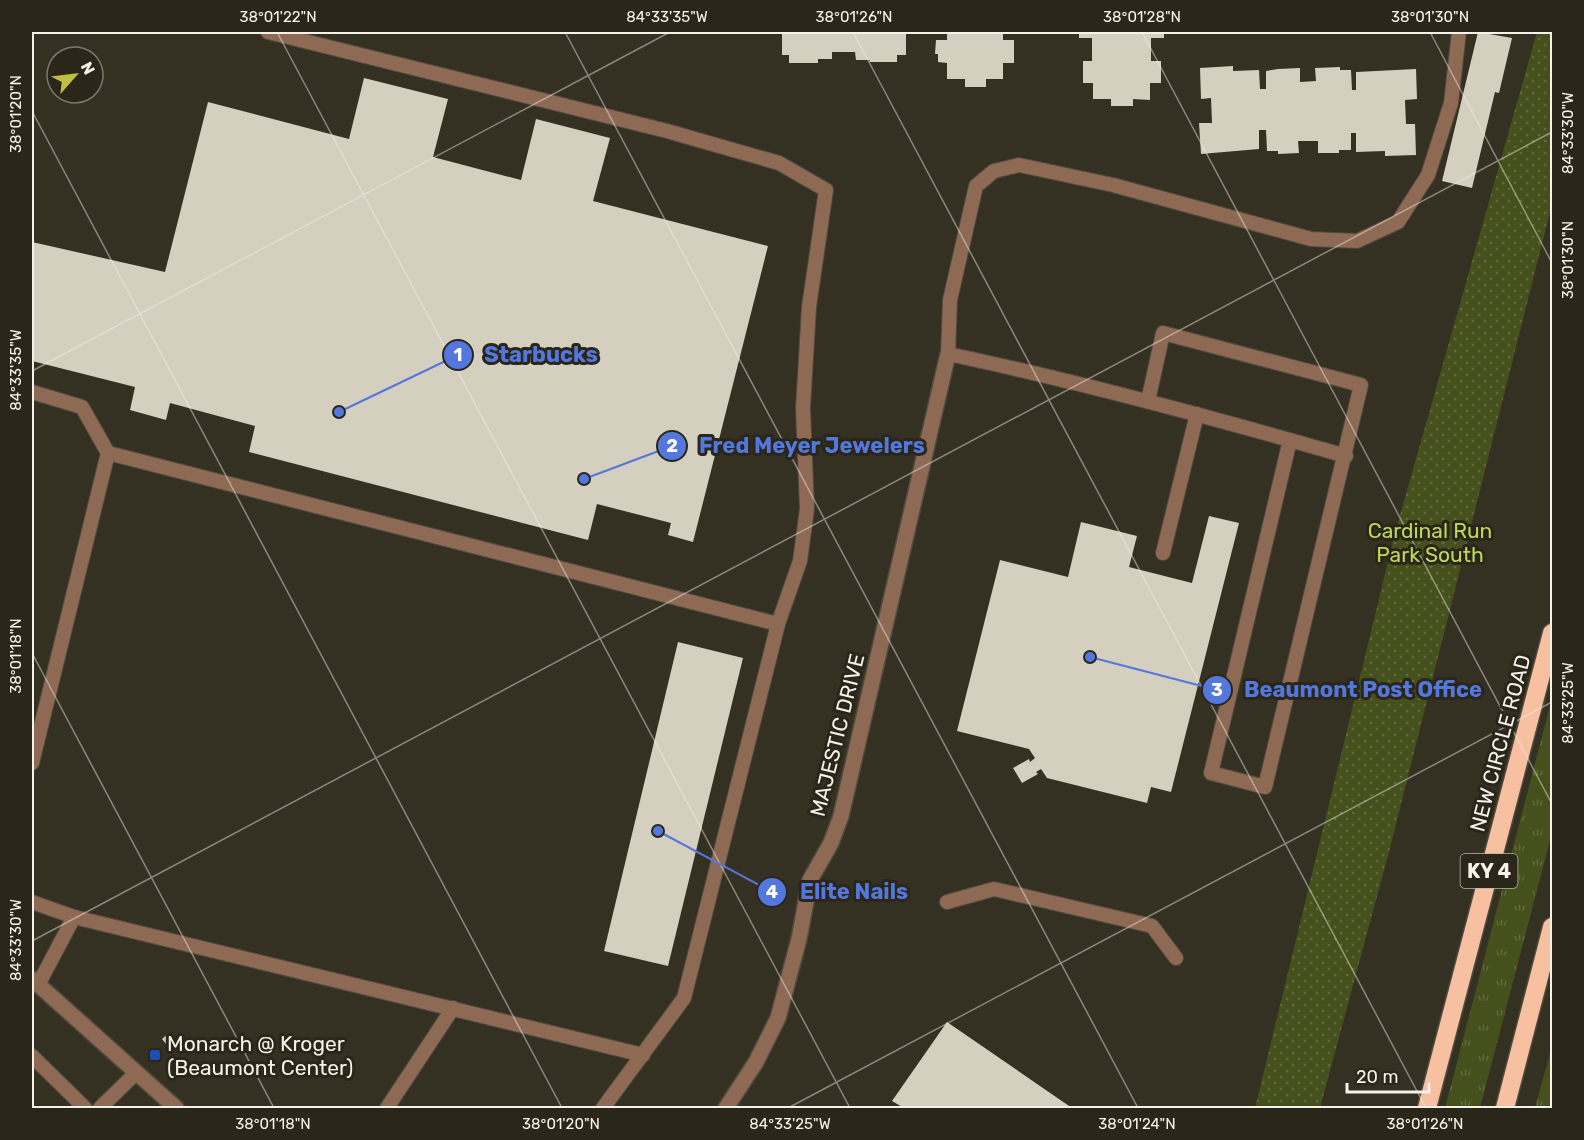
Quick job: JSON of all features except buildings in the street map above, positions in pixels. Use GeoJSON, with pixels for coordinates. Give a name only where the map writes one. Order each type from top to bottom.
{"type":"FeatureCollection","features":[{"type":"Feature","properties":{"kind":"highway","name":"NEW CIRCLE ROAD"},"geometry":{"type":"LineString","coordinates":[[1427,1108],[1552,633]]}},
{"type":"Feature","properties":{"kind":"highway"},"geometry":{"type":"LineString","coordinates":[[1505,1108],[1552,927]]}},
{"type":"Feature","properties":{"kind":"street","name":"MAJESTIC DRIVE"},"geometry":{"type":"LineString","coordinates":[[726,1108],[747,1078],[778,1018],[799,939],[810,880],[831,843],[841,816],[948,354]]}},
{"type":"Feature","properties":{"kind":"street"},"geometry":{"type":"LineString","coordinates":[[35,982],[176,1108]]}},
{"type":"Feature","properties":{"kind":"lane"},"geometry":{"type":"LineString","coordinates":[[268,32],[667,131],[779,163],[826,190],[809,307],[803,408],[807,508],[800,561],[778,624],[684,998],[603,1108]]}},
{"type":"Feature","properties":{"kind":"lane"},"geometry":{"type":"LineString","coordinates":[[1346,456],[1046,374],[948,354],[950,300],[976,186],[994,171],[1019,165],[1113,185],[1311,239],[1357,241],[1398,222],[1428,175],[1451,103],[1460,32]]}},
{"type":"Feature","properties":{"kind":"lane"},"geometry":{"type":"LineString","coordinates":[[1148,401],[1163,333],[1362,385],[1265,787],[1211,772],[1290,440]]}},
{"type":"Feature","properties":{"kind":"lane"},"geometry":{"type":"LineString","coordinates":[[32,392],[82,407],[108,453],[32,764]]}},
{"type":"Feature","properties":{"kind":"lane"},"geometry":{"type":"LineString","coordinates":[[1162,553],[1197,414]]}},
{"type":"Feature","properties":{"kind":"lane"},"geometry":{"type":"LineString","coordinates":[[108,453],[778,624]]}},
{"type":"Feature","properties":{"kind":"lane"},"geometry":{"type":"LineString","coordinates":[[947,902],[994,889],[1152,926],[1176,958]]}},
{"type":"Feature","properties":{"kind":"lane"},"geometry":{"type":"LineString","coordinates":[[32,902],[74,917],[643,1055]]}},
{"type":"Feature","properties":{"kind":"lane"},"geometry":{"type":"LineString","coordinates":[[35,982],[74,917]]}},
{"type":"Feature","properties":{"kind":"lane"},"geometry":{"type":"LineString","coordinates":[[387,1108],[453,1008]]}},
{"type":"Feature","properties":{"kind":"lane"},"geometry":{"type":"LineString","coordinates":[[32,1056],[85,1108]]}},
{"type":"Feature","properties":{"kind":"lane"},"geometry":{"type":"LineString","coordinates":[[100,1108],[136,1073]]}},
{"type":"Feature","properties":{"kind":"green space","name":"Cardinal Run Park South"},"geometry":{"type":"Polygon","coordinates":[[[1537,32],[1552,32],[1552,204],[1390,848],[1320,1108],[1255,1108],[1395,533],[1537,32]]]}},
{"type":"Feature","properties":{"kind":"green space"},"geometry":{"type":"Polygon","coordinates":[[[1552,698],[1552,833],[1480,1108],[1445,1108],[1552,698]]]}},
{"type":"Feature","properties":{"kind":"green space"},"geometry":{"type":"Polygon","coordinates":[[[1552,1046],[1552,1108],[1535,1108],[1552,1046]]]}},
{"type":"Feature","properties":{"kind":"place","name":"Starbucks"},"geometry":{"type":"Point","coordinates":[339,412]}},
{"type":"Feature","properties":{"kind":"place","name":"Fred Meyer Jewelers"},"geometry":{"type":"Point","coordinates":[584,479]}},
{"type":"Feature","properties":{"kind":"place","name":"Beaumont Post Office"},"geometry":{"type":"Point","coordinates":[1090,657]}},
{"type":"Feature","properties":{"kind":"place","name":"Elite Nails"},"geometry":{"type":"Point","coordinates":[658,831]}},
{"type":"Feature","properties":{"kind":"place","name":"Monarch @ Kroger (Beaumont Center)"},"geometry":{"type":"Point","coordinates":[155,1055]}}]}
